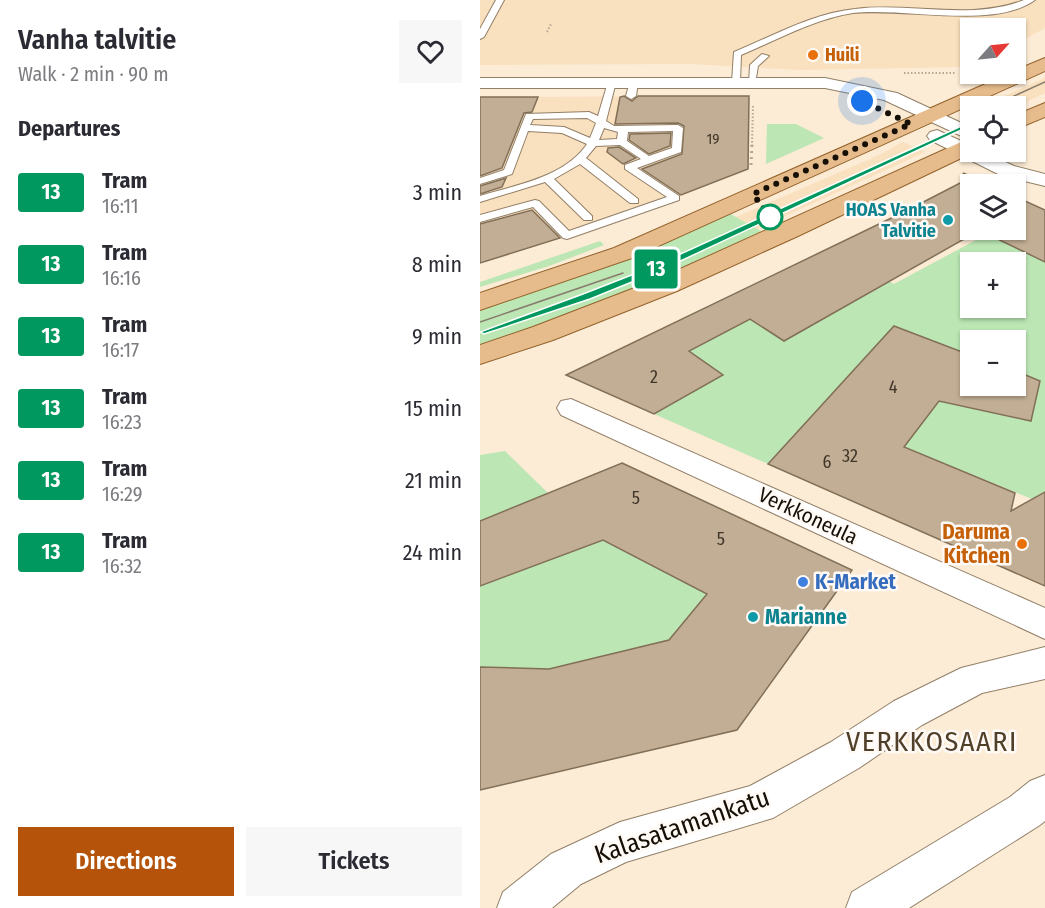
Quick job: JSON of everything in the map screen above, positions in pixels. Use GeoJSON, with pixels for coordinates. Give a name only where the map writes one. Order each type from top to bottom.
{"type":"FeatureCollection","features":[{"type":"Feature","properties":{"kind":"main road"},"geometry":{"type":"LineString","coordinates":[[480,302],[622,253],[1045,64]]}},
{"type":"Feature","properties":{"kind":"main road"},"geometry":{"type":"LineString","coordinates":[[1026,118],[1045,109]]}},
{"type":"Feature","properties":{"kind":"main road"},"geometry":{"type":"LineString","coordinates":[[480,355],[589,318],[658,290],[960,147]]}},
{"type":"Feature","properties":{"kind":"street"},"geometry":{"type":"LineString","coordinates":[[480,83],[612,82],[632,89],[744,82],[825,83],[850,89],[851,94],[873,108],[920,120],[960,139]]}},
{"type":"Feature","properties":{"kind":"street"},"geometry":{"type":"LineString","coordinates":[[994,162],[1007,171],[1041,178]]}},
{"type":"Feature","properties":{"kind":"street"},"geometry":{"type":"LineString","coordinates":[[1022,162],[1041,178]]}},
{"type":"Feature","properties":{"kind":"street","name":"Verkkoneula"},"geometry":{"type":"LineString","coordinates":[[571,408],[1045,624]]}},
{"type":"Feature","properties":{"kind":"street","name":"Kalasatamankatu"},"geometry":{"type":"LineString","coordinates":[[519,908],[566,870],[620,843],[758,804],[845,755],[908,713],[974,679],[1045,663]]}},
{"type":"Feature","properties":{"kind":"street"},"geometry":{"type":"LineString","coordinates":[[868,908],[1025,811],[1045,795]]}},
{"type":"Feature","properties":{"kind":"lane"},"geometry":{"type":"LineString","coordinates":[[480,37],[500,0]]}},
{"type":"Feature","properties":{"kind":"lane"},"geometry":{"type":"LineString","coordinates":[[744,82],[737,54],[843,13],[882,9],[1001,11],[1031,0]]}},
{"type":"Feature","properties":{"kind":"lane"},"geometry":{"type":"LineString","coordinates":[[744,82],[754,65],[765,56]]}},
{"type":"Feature","properties":{"kind":"lane"},"geometry":{"type":"LineString","coordinates":[[480,199],[546,178],[582,160],[594,142],[612,82]]}},
{"type":"Feature","properties":{"kind":"lane"},"geometry":{"type":"LineString","coordinates":[[480,181],[508,172],[529,116],[589,116],[612,129],[678,128],[676,150],[629,167],[675,198],[567,236],[535,202],[480,219]]}},
{"type":"Feature","properties":{"kind":"lane"},"geometry":{"type":"LineString","coordinates":[[525,128],[564,130],[594,142],[622,142],[648,160]]}},
{"type":"Feature","properties":{"kind":"lane"},"geometry":{"type":"LineString","coordinates":[[622,142],[623,128]]}},
{"type":"Feature","properties":{"kind":"lane"},"geometry":{"type":"LineString","coordinates":[[582,160],[634,201]]}},
{"type":"Feature","properties":{"kind":"lane"},"geometry":{"type":"LineString","coordinates":[[546,178],[588,218]]}},
{"type":"Feature","properties":{"kind":"path"},"geometry":{"type":"LineString","coordinates":[[547,32],[550,24]]}},
{"type":"Feature","properties":{"kind":"path"},"geometry":{"type":"LineString","coordinates":[[751,171],[753,105]]}},
{"type":"Feature","properties":{"kind":"shaded area"},"geometry":{"type":"Polygon","coordinates":[[[480,0],[1045,0],[1045,28],[1026,38],[1026,18],[960,18],[959,67],[800,70],[691,64],[480,65],[480,0]]]}},
{"type":"Feature","properties":{"kind":"shaded area"},"geometry":{"type":"Polygon","coordinates":[[[1045,78],[1045,93],[1026,102],[1026,96],[1004,96],[1045,78]]]}},
{"type":"Feature","properties":{"kind":"shaded area"},"geometry":{"type":"Polygon","coordinates":[[[749,96],[748,169],[675,198],[480,263],[480,97],[749,96]]]}},
{"type":"Feature","properties":{"kind":"shaded area"},"geometry":{"type":"Polygon","coordinates":[[[903,142],[925,152],[757,229],[736,217],[877,156],[903,142]]]}},
{"type":"Feature","properties":{"kind":"green space"},"geometry":{"type":"Polygon","coordinates":[[[767,124],[796,124],[824,138],[766,164],[767,124]]]}},
{"type":"Feature","properties":{"kind":"green space"},"geometry":{"type":"Polygon","coordinates":[[[727,212],[761,231],[737,248],[672,278],[480,348],[480,306],[727,212]]]}},
{"type":"Feature","properties":{"kind":"green space"},"geometry":{"type":"Polygon","coordinates":[[[976,240],[999,240],[1024,252],[960,252],[960,318],[1026,318],[1026,253],[1045,262],[1045,492],[1032,499],[904,447],[939,401],[1031,421],[1040,381],[1026,375],[1026,330],[960,330],[960,351],[894,326],[768,464],[654,414],[723,375],[689,351],[750,319],[785,341],[840,309],[858,264],[894,284],[976,240]]]}},
{"type":"Feature","properties":{"kind":"green space"},"geometry":{"type":"Polygon","coordinates":[[[600,241],[604,245],[549,266],[480,287],[480,282],[600,241]]]}},
{"type":"Feature","properties":{"kind":"green space"},"geometry":{"type":"Polygon","coordinates":[[[505,451],[548,493],[480,521],[480,455],[505,451]]]}},
{"type":"Feature","properties":{"kind":"green space"},"geometry":{"type":"Polygon","coordinates":[[[603,540],[707,594],[669,641],[549,669],[480,667],[480,586],[603,540]]]}},
{"type":"Feature","properties":{"kind":"building"},"geometry":{"type":"Polygon","coordinates":[[[624,96],[632,101],[638,96],[749,96],[748,169],[681,195],[642,169],[682,154],[684,126],[678,123],[615,124],[620,97],[624,96]]]}},
{"type":"Feature","properties":{"kind":"building"},"geometry":{"type":"Polygon","coordinates":[[[480,97],[538,97],[532,112],[524,113],[502,168],[480,176],[480,97]]]}},
{"type":"Feature","properties":{"kind":"building"},"geometry":{"type":"Polygon","coordinates":[[[671,133],[670,146],[649,154],[629,140],[630,134],[671,133]]]}},
{"type":"Feature","properties":{"kind":"building"},"geometry":{"type":"Polygon","coordinates":[[[619,147],[636,158],[623,164],[607,152],[608,148],[619,147]]]}},
{"type":"Feature","properties":{"kind":"building"},"geometry":{"type":"Polygon","coordinates":[[[506,178],[502,187],[480,194],[480,186],[506,178]]]}},
{"type":"Feature","properties":{"kind":"building"},"geometry":{"type":"Polygon","coordinates":[[[960,183],[960,240],[962,240],[784,341],[750,319],[689,351],[723,375],[654,414],[566,375],[960,183]]]}},
{"type":"Feature","properties":{"kind":"building"},"geometry":{"type":"Polygon","coordinates":[[[1026,201],[1045,210],[1045,262],[1000,240],[1026,240],[1026,201]]]}},
{"type":"Feature","properties":{"kind":"building"},"geometry":{"type":"Polygon","coordinates":[[[532,210],[560,238],[480,263],[480,224],[532,210]]]}},
{"type":"Feature","properties":{"kind":"building"},"geometry":{"type":"Polygon","coordinates":[[[894,326],[960,351],[960,396],[1026,396],[1026,375],[1040,381],[1031,421],[939,401],[904,447],[1015,493],[1011,511],[1045,492],[1045,586],[768,464],[894,326]]]}},
{"type":"Feature","properties":{"kind":"building","name":"Marianne"},"geometry":{"type":"Polygon","coordinates":[[[622,463],[852,570],[737,730],[480,790],[480,667],[549,669],[669,640],[707,594],[603,540],[480,586],[480,521],[622,463]]]}},
{"type":"Feature","properties":{"kind":"tram line"},"geometry":{"type":"LineString","coordinates":[[1014,96],[1045,82]]}},
{"type":"Feature","properties":{"kind":"tram line"},"geometry":{"type":"LineString","coordinates":[[480,332],[587,297],[656,269],[960,129]]}},
{"type":"Feature","properties":{"kind":"tram line","name":"13"},"geometry":{"type":"LineString","coordinates":[[480,332],[587,297],[656,269],[960,129]]}},
{"type":"Feature","properties":{"kind":"tram line"},"geometry":{"type":"LineString","coordinates":[[480,322],[623,273]]}},
{"type":"Feature","properties":{"kind":"place","name":"Huili"},"geometry":{"type":"Point","coordinates":[813,55]}},
{"type":"Feature","properties":{"kind":"place","name":"HOAS Vanha Talvitie"},"geometry":{"type":"Point","coordinates":[948,220]}},
{"type":"Feature","properties":{"kind":"place","name":"Daruma Kitchen"},"geometry":{"type":"Point","coordinates":[1022,544]}},
{"type":"Feature","properties":{"kind":"place","name":"K-Market"},"geometry":{"type":"Point","coordinates":[803,582]}},
{"type":"Feature","properties":{"kind":"place","name":"Marianne"},"geometry":{"type":"Point","coordinates":[753,617]}},
{"type":"Feature","properties":{"kind":"district","name":"VERKKOSAARI"},"geometry":{"type":"Point","coordinates":[932,741]}},
{"type":"Feature","properties":{"kind":"route"},"geometry":{"type":"LineString","coordinates":[[770,217],[753,194],[911,124],[862,101]]}}]}
